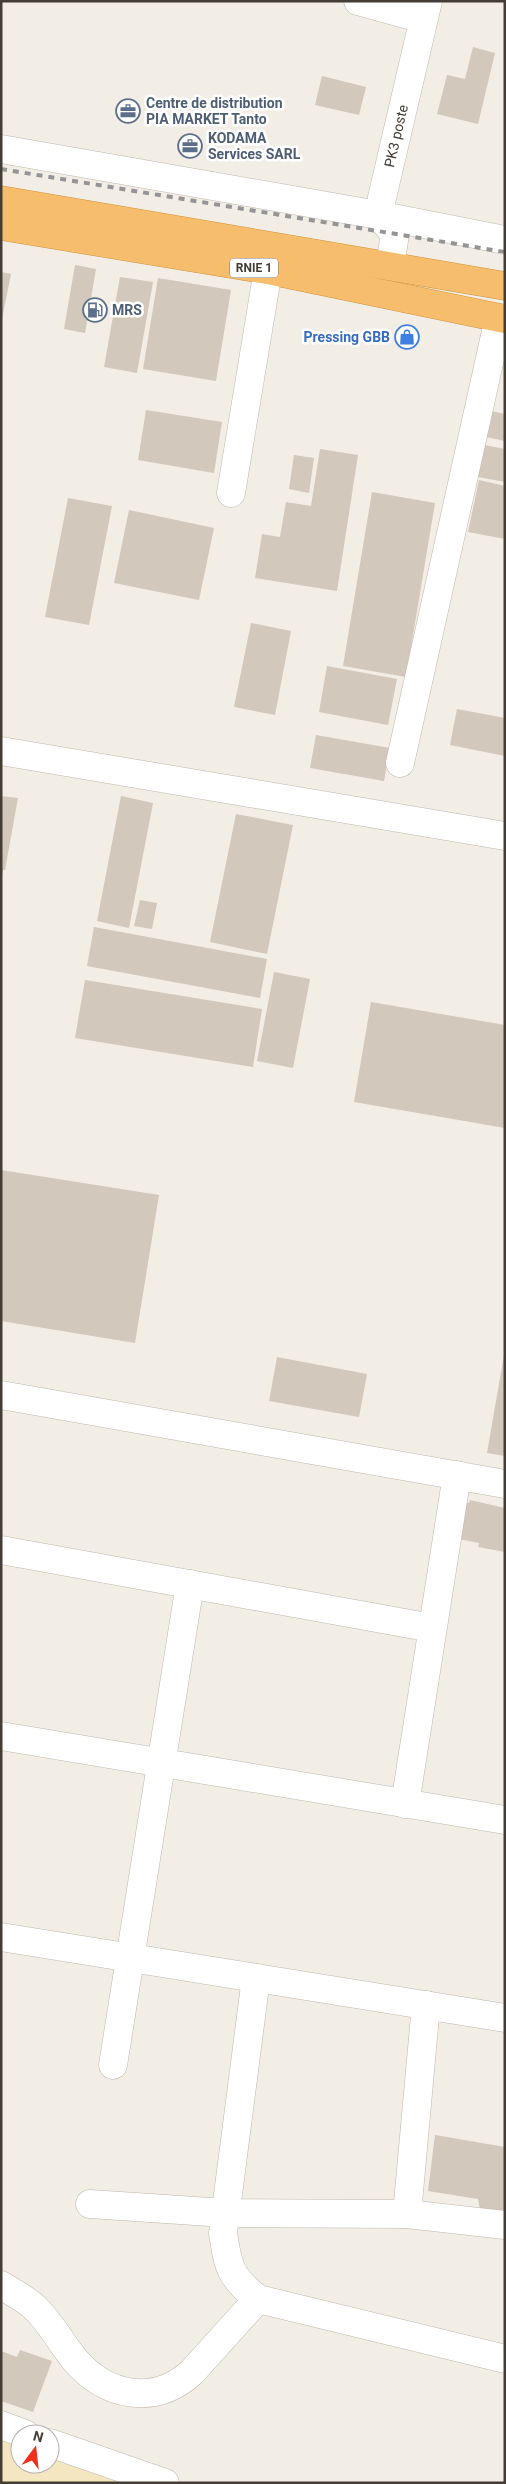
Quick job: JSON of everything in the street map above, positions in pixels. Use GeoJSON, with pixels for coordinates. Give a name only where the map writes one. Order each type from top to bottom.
{"type":"FeatureCollection","features":[{"type":"Feature","properties":{"kind":"highway","name":"RNIE 1"},"geometry":{"type":"LineString","coordinates":[[1,200],[505,286]]}},
{"type":"Feature","properties":{"kind":"highway","name":"RNIE 1"},"geometry":{"type":"LineString","coordinates":[[1,226],[268,270],[502,318]]}},
{"type":"Feature","properties":{"kind":"street"},"geometry":{"type":"LineString","coordinates":[[358,1],[425,10]]}},
{"type":"Feature","properties":{"kind":"street","name":"PK3 poste"},"geometry":{"type":"LineString","coordinates":[[378,215],[425,10]]}},
{"type":"Feature","properties":{"kind":"street"},"geometry":{"type":"LineString","coordinates":[[1,149],[378,215],[505,240]]}},
{"type":"Feature","properties":{"kind":"street"},"geometry":{"type":"LineString","coordinates":[[378,215],[395,234],[390,266]]}},
{"type":"Feature","properties":{"kind":"street"},"geometry":{"type":"LineString","coordinates":[[231,493],[268,270]]}},
{"type":"Feature","properties":{"kind":"street"},"geometry":{"type":"LineString","coordinates":[[400,763],[502,318]]}},
{"type":"Feature","properties":{"kind":"street"},"geometry":{"type":"LineString","coordinates":[[1,751],[505,836]]}},
{"type":"Feature","properties":{"kind":"street"},"geometry":{"type":"LineString","coordinates":[[1,1395],[505,1484]]}},
{"type":"Feature","properties":{"kind":"street"},"geometry":{"type":"LineString","coordinates":[[405,1804],[457,1475]]}},
{"type":"Feature","properties":{"kind":"street"},"geometry":{"type":"LineString","coordinates":[[1,1550],[432,1628]]}},
{"type":"Feature","properties":{"kind":"street"},"geometry":{"type":"LineString","coordinates":[[113,2065],[190,1584]]}},
{"type":"Feature","properties":{"kind":"street"},"geometry":{"type":"LineString","coordinates":[[1,1736],[505,1820]]}},
{"type":"Feature","properties":{"kind":"street"},"geometry":{"type":"LineString","coordinates":[[1,1937],[505,2018]]}},
{"type":"Feature","properties":{"kind":"street"},"geometry":{"type":"LineString","coordinates":[[256,1978],[223,2233],[226,2258],[238,2284],[258,2299],[505,2359]]}},
{"type":"Feature","properties":{"kind":"street"},"geometry":{"type":"LineString","coordinates":[[407,2214],[426,2005]]}},
{"type":"Feature","properties":{"kind":"street"},"geometry":{"type":"LineString","coordinates":[[90,2204],[226,2213],[407,2214],[505,2225]]}},
{"type":"Feature","properties":{"kind":"street"},"geometry":{"type":"LineString","coordinates":[[1,2285],[34,2306],[76,2361],[90,2376],[130,2392],[152,2394],[181,2382],[258,2299]]}},
{"type":"Feature","properties":{"kind":"street"},"geometry":{"type":"LineString","coordinates":[[60,2446],[165,2483]]}},
{"type":"Feature","properties":{"kind":"sand"},"geometry":{"type":"Polygon","coordinates":[[[1,2437],[10,2440],[10,2474],[60,2474],[60,2458],[131,2483],[1,2483],[1,2437]]]}},
{"type":"Feature","properties":{"kind":"building"},"geometry":{"type":"Polygon","coordinates":[[[473,47],[495,53],[478,124],[437,114],[447,75],[465,79],[473,47]]]}},
{"type":"Feature","properties":{"kind":"building"},"geometry":{"type":"Polygon","coordinates":[[[322,76],[366,87],[359,115],[315,105],[322,76]]]}},
{"type":"Feature","properties":{"kind":"building"},"geometry":{"type":"Polygon","coordinates":[[[75,265],[96,269],[85,333],[64,329],[75,265]]]}},
{"type":"Feature","properties":{"kind":"building"},"geometry":{"type":"Polygon","coordinates":[[[1,272],[11,274],[2,319],[1,319],[1,272]]]}},
{"type":"Feature","properties":{"kind":"building"},"geometry":{"type":"Polygon","coordinates":[[[120,277],[153,282],[137,373],[104,367],[120,277]]]}},
{"type":"Feature","properties":{"kind":"building"},"geometry":{"type":"Polygon","coordinates":[[[158,278],[231,290],[216,381],[143,369],[158,278]]]}},
{"type":"Feature","properties":{"kind":"building"},"geometry":{"type":"Polygon","coordinates":[[[146,410],[222,422],[214,473],[138,460],[146,410]]]}},
{"type":"Feature","properties":{"kind":"building"},"geometry":{"type":"Polygon","coordinates":[[[491,411],[505,414],[505,441],[486,437],[491,411]]]}},
{"type":"Feature","properties":{"kind":"building"},"geometry":{"type":"Polygon","coordinates":[[[484,445],[505,449],[505,482],[478,477],[484,445]]]}},
{"type":"Feature","properties":{"kind":"building"},"geometry":{"type":"Polygon","coordinates":[[[320,449],[358,455],[337,591],[255,578],[262,534],[280,537],[286,502],[311,506],[320,449]]]}},
{"type":"Feature","properties":{"kind":"building"},"geometry":{"type":"Polygon","coordinates":[[[294,455],[314,458],[309,493],[289,489],[294,455]]]}},
{"type":"Feature","properties":{"kind":"building"},"geometry":{"type":"Polygon","coordinates":[[[479,480],[505,486],[505,539],[468,532],[479,480]]]}},
{"type":"Feature","properties":{"kind":"building"},"geometry":{"type":"Polygon","coordinates":[[[372,492],[435,503],[406,677],[343,666],[372,492]]]}},
{"type":"Feature","properties":{"kind":"building"},"geometry":{"type":"Polygon","coordinates":[[[68,498],[112,506],[89,625],[45,617],[68,498]]]}},
{"type":"Feature","properties":{"kind":"building"},"geometry":{"type":"Polygon","coordinates":[[[129,510],[214,528],[199,600],[114,583],[129,510]]]}},
{"type":"Feature","properties":{"kind":"building"},"geometry":{"type":"Polygon","coordinates":[[[251,623],[291,631],[275,715],[234,707],[251,623]]]}},
{"type":"Feature","properties":{"kind":"building"},"geometry":{"type":"Polygon","coordinates":[[[327,666],[397,679],[388,725],[319,712],[327,666]]]}},
{"type":"Feature","properties":{"kind":"building"},"geometry":{"type":"Polygon","coordinates":[[[457,709],[505,718],[505,756],[450,745],[457,709]]]}},
{"type":"Feature","properties":{"kind":"building"},"geometry":{"type":"Polygon","coordinates":[[[316,735],[390,748],[384,781],[310,768],[316,735]]]}},
{"type":"Feature","properties":{"kind":"building"},"geometry":{"type":"Polygon","coordinates":[[[1,796],[18,798],[5,870],[3,870],[2,876],[1,796]]]}},
{"type":"Feature","properties":{"kind":"building"},"geometry":{"type":"Polygon","coordinates":[[[121,796],[153,803],[129,928],[97,921],[121,796]]]}},
{"type":"Feature","properties":{"kind":"building"},"geometry":{"type":"Polygon","coordinates":[[[236,814],[293,825],[267,954],[210,942],[236,814]]]}},
{"type":"Feature","properties":{"kind":"building"},"geometry":{"type":"Polygon","coordinates":[[[140,900],[157,903],[152,929],[134,926],[140,900]]]}},
{"type":"Feature","properties":{"kind":"building"},"geometry":{"type":"Polygon","coordinates":[[[94,927],[267,959],[260,998],[87,966],[94,927]]]}},
{"type":"Feature","properties":{"kind":"building"},"geometry":{"type":"Polygon","coordinates":[[[274,972],[310,979],[293,1068],[257,1061],[274,972]]]}},
{"type":"Feature","properties":{"kind":"building"},"geometry":{"type":"Polygon","coordinates":[[[85,980],[262,1009],[253,1067],[75,1038],[85,980]]]}},
{"type":"Feature","properties":{"kind":"building"},"geometry":{"type":"Polygon","coordinates":[[[371,1002],[505,1025],[505,1128],[354,1102],[371,1002]]]}},
{"type":"Feature","properties":{"kind":"building"},"geometry":{"type":"Polygon","coordinates":[[[1,1170],[159,1195],[135,1343],[1,1321],[1,1170]]]}},
{"type":"Feature","properties":{"kind":"building"},"geometry":{"type":"Polygon","coordinates":[[[505,1355],[505,1456],[487,1453],[505,1355]]]}},
{"type":"Feature","properties":{"kind":"building"},"geometry":{"type":"Polygon","coordinates":[[[277,1357],[367,1374],[359,1417],[269,1401],[277,1357]]]}},
{"type":"Feature","properties":{"kind":"building"},"geometry":{"type":"Polygon","coordinates":[[[457,1500],[469,1503],[470,1500],[505,1508],[505,1552],[478,1547],[479,1543],[449,1537],[457,1500]]]}},
{"type":"Feature","properties":{"kind":"building"},"geometry":{"type":"Polygon","coordinates":[[[435,2135],[505,2147],[505,2214],[480,2210],[478,2199],[428,2191],[435,2135]]]}},
{"type":"Feature","properties":{"kind":"building"},"geometry":{"type":"Polygon","coordinates":[[[20,2350],[52,2361],[33,2412],[1,2401],[1,2351],[17,2357],[20,2350]]]}},
{"type":"Feature","properties":{"kind":"railway"},"geometry":{"type":"LineString","coordinates":[[1,169],[505,252]]}},
{"type":"Feature","properties":{"kind":"place","name":"Centre de distribution PIA MARKET Tanto"},"geometry":{"type":"Point","coordinates":[128,111]}},
{"type":"Feature","properties":{"kind":"place","name":"KODAMA Services SARL"},"geometry":{"type":"Point","coordinates":[190,146]}},
{"type":"Feature","properties":{"kind":"place","name":"MRS"},"geometry":{"type":"Point","coordinates":[95,310]}},
{"type":"Feature","properties":{"kind":"place","name":"Pressing GBB"},"geometry":{"type":"Point","coordinates":[407,337]}}]}
